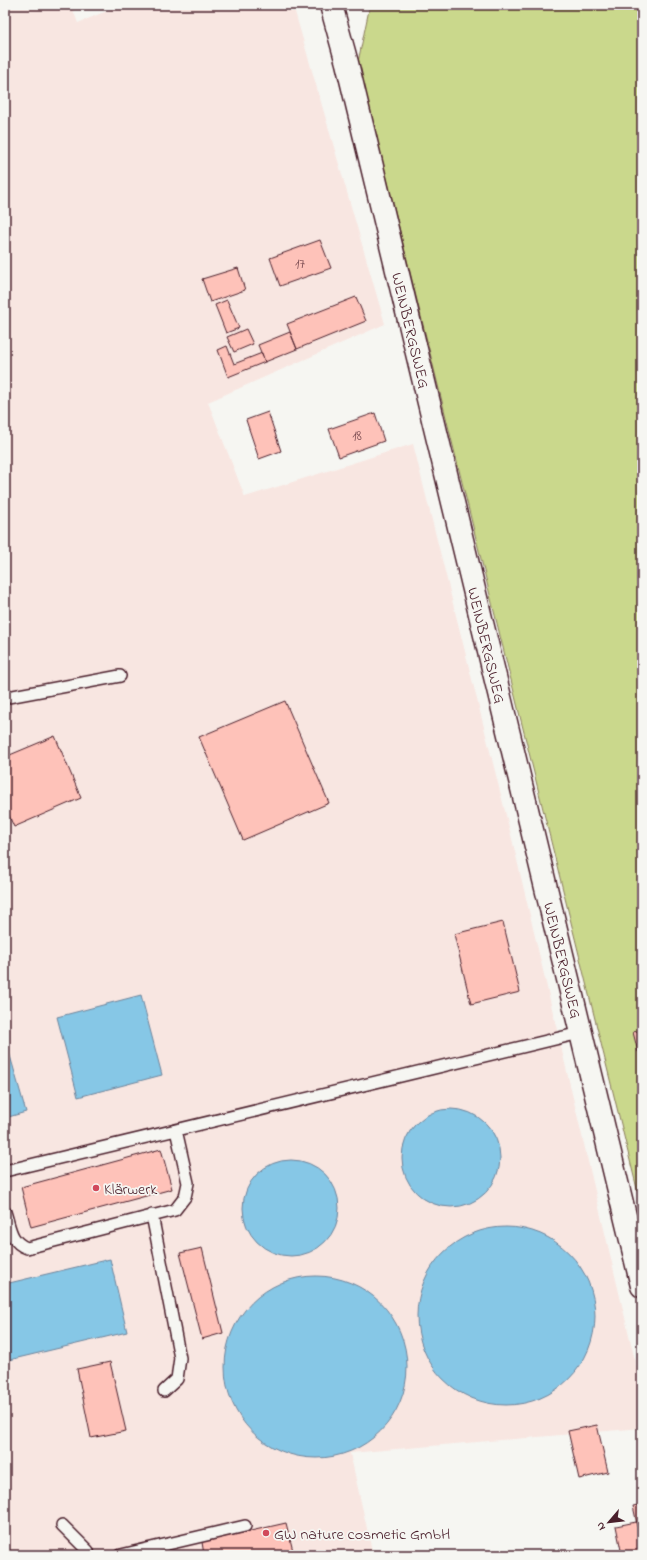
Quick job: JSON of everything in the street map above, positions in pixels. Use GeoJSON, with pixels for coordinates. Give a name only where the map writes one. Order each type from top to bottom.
{"type":"FeatureCollection","features":[{"type":"Feature","properties":{"kind":"street","name":"WEINBERGSWEG"},"geometry":{"type":"LineString","coordinates":[[331,5],[353,87],[642,1286]]}},
{"type":"Feature","properties":{"kind":"lane"},"geometry":{"type":"LineString","coordinates":[[5,693],[8,697],[120,676]]}},
{"type":"Feature","properties":{"kind":"lane"},"geometry":{"type":"LineString","coordinates":[[5,1171],[580,1033]]}},
{"type":"Feature","properties":{"kind":"lane"},"geometry":{"type":"LineString","coordinates":[[5,1212],[13,1239],[19,1245],[27,1248],[174,1210],[185,1197],[188,1183],[176,1130]]}},
{"type":"Feature","properties":{"kind":"lane"},"geometry":{"type":"LineString","coordinates":[[152,1215],[180,1358],[177,1379],[164,1392]]}},
{"type":"Feature","properties":{"kind":"lane"},"geometry":{"type":"LineString","coordinates":[[62,1525],[88,1551],[89,1555]]}},
{"type":"Feature","properties":{"kind":"lane"},"geometry":{"type":"LineString","coordinates":[[121,1555],[245,1526]]}},
{"type":"Feature","properties":{"kind":"shaded area"},"geometry":{"type":"Polygon","coordinates":[[[5,5],[71,5],[78,23],[121,5],[293,5],[385,324],[208,402],[245,497],[413,444],[512,839],[642,1390],[642,1428],[350,1453],[373,1555],[5,1555],[5,5]]]}},
{"type":"Feature","properties":{"kind":"green space"},"geometry":{"type":"Polygon","coordinates":[[[370,5],[642,5],[642,1209],[358,62],[370,5]]]}},
{"type":"Feature","properties":{"kind":"water"},"geometry":{"type":"Polygon","coordinates":[[[141,995],[162,1075],[78,1097],[57,1017],[141,995]]]}},
{"type":"Feature","properties":{"kind":"water"},"geometry":{"type":"Polygon","coordinates":[[[5,1038],[26,1112],[5,1118],[5,1038]]]}},
{"type":"Feature","properties":{"kind":"water"},"geometry":{"type":"Polygon","coordinates":[[[451,1109],[470,1112],[486,1123],[497,1139],[500,1158],[497,1177],[486,1193],[470,1204],[451,1207],[432,1204],[416,1193],[405,1177],[402,1158],[405,1139],[416,1123],[432,1112],[451,1109]]]}},
{"type":"Feature","properties":{"kind":"water"},"geometry":{"type":"Polygon","coordinates":[[[291,1160],[309,1164],[318,1168],[325,1174],[331,1181],[335,1190],[339,1208],[335,1226],[331,1235],[325,1242],[318,1248],[309,1252],[291,1256],[273,1252],[264,1248],[257,1242],[251,1235],[247,1226],[243,1208],[247,1190],[251,1181],[257,1174],[264,1168],[273,1164],[291,1160]]]}},
{"type":"Feature","properties":{"kind":"water"},"geometry":{"type":"Polygon","coordinates":[[[515,1227],[523,1228],[548,1237],[563,1247],[575,1259],[585,1274],[591,1290],[594,1299],[594,1333],[585,1358],[575,1373],[563,1385],[548,1395],[523,1404],[497,1405],[489,1404],[464,1395],[449,1385],[437,1373],[427,1358],[418,1333],[417,1307],[418,1299],[427,1274],[437,1259],[449,1247],[464,1237],[489,1228],[515,1227]]]}},
{"type":"Feature","properties":{"kind":"water"},"geometry":{"type":"Polygon","coordinates":[[[110,1259],[127,1332],[5,1361],[5,1284],[110,1259]]]}},
{"type":"Feature","properties":{"kind":"water"},"geometry":{"type":"Polygon","coordinates":[[[316,1276],[334,1278],[351,1283],[366,1291],[386,1309],[400,1332],[405,1349],[407,1367],[405,1385],[400,1402],[392,1417],[374,1437],[351,1451],[334,1456],[316,1458],[298,1456],[281,1451],[266,1443],[246,1425],[232,1402],[227,1385],[225,1367],[227,1349],[232,1332],[240,1317],[258,1297],[281,1283],[298,1278],[316,1276]]]}},
{"type":"Feature","properties":{"kind":"building"},"geometry":{"type":"Polygon","coordinates":[[[320,240],[331,268],[280,286],[270,258],[320,240]]]}},
{"type":"Feature","properties":{"kind":"building"},"geometry":{"type":"Polygon","coordinates":[[[238,268],[245,290],[210,302],[202,279],[238,268]]]}},
{"type":"Feature","properties":{"kind":"building"},"geometry":{"type":"Polygon","coordinates":[[[356,297],[366,321],[297,349],[287,324],[356,297]]]}},
{"type":"Feature","properties":{"kind":"building"},"geometry":{"type":"Polygon","coordinates":[[[227,300],[239,328],[226,333],[215,305],[227,300]]]}},
{"type":"Feature","properties":{"kind":"building"},"geometry":{"type":"Polygon","coordinates":[[[246,329],[253,344],[234,352],[227,337],[246,329]]]}},
{"type":"Feature","properties":{"kind":"building"},"geometry":{"type":"Polygon","coordinates":[[[290,332],[297,349],[265,362],[258,345],[290,332]]]}},
{"type":"Feature","properties":{"kind":"building"},"geometry":{"type":"Polygon","coordinates":[[[227,346],[234,364],[262,353],[265,362],[228,377],[218,350],[227,346]]]}},
{"type":"Feature","properties":{"kind":"building"},"geometry":{"type":"Polygon","coordinates":[[[268,412],[281,451],[259,459],[246,420],[268,412]]]}},
{"type":"Feature","properties":{"kind":"building"},"geometry":{"type":"Polygon","coordinates":[[[375,413],[384,441],[339,457],[329,429],[375,413]]]}},
{"type":"Feature","properties":{"kind":"building"},"geometry":{"type":"Polygon","coordinates":[[[285,701],[329,803],[243,840],[199,737],[285,701]]]}},
{"type":"Feature","properties":{"kind":"building"},"geometry":{"type":"Polygon","coordinates":[[[55,736],[81,798],[14,827],[5,807],[5,757],[55,736]]]}},
{"type":"Feature","properties":{"kind":"building"},"geometry":{"type":"Polygon","coordinates":[[[503,922],[520,992],[471,1004],[454,934],[503,922]]]}},
{"type":"Feature","properties":{"kind":"building"},"geometry":{"type":"Polygon","coordinates":[[[642,1030],[642,1051],[638,1052],[633,1032],[642,1030]]]}},
{"type":"Feature","properties":{"kind":"building","name":"Klärwerk"},"geometry":{"type":"Polygon","coordinates":[[[161,1149],[172,1189],[31,1227],[21,1187],[161,1149]]]}},
{"type":"Feature","properties":{"kind":"building"},"geometry":{"type":"Polygon","coordinates":[[[202,1248],[223,1333],[202,1339],[180,1253],[202,1248]]]}},
{"type":"Feature","properties":{"kind":"building"},"geometry":{"type":"Polygon","coordinates":[[[110,1362],[126,1431],[91,1438],[77,1369],[110,1362]]]}},
{"type":"Feature","properties":{"kind":"building"},"geometry":{"type":"Polygon","coordinates":[[[597,1425],[608,1472],[579,1479],[568,1431],[597,1425]]]}},
{"type":"Feature","properties":{"kind":"building"},"geometry":{"type":"Polygon","coordinates":[[[642,1504],[642,1533],[639,1533],[633,1506],[642,1504]]]}},
{"type":"Feature","properties":{"kind":"building"},"geometry":{"type":"Polygon","coordinates":[[[636,1522],[639,1533],[642,1533],[642,1552],[622,1555],[616,1526],[636,1522]]]}},
{"type":"Feature","properties":{"kind":"building","name":"GW nature cosmetic GmbH"},"geometry":{"type":"Polygon","coordinates":[[[286,1523],[294,1555],[204,1555],[202,1542],[286,1523]]]}},
{"type":"Feature","properties":{"kind":"place","name":"Klärwerk"},"geometry":{"type":"Point","coordinates":[96,1188]}},
{"type":"Feature","properties":{"kind":"place","name":"GW nature cosmetic GmbH"},"geometry":{"type":"Point","coordinates":[266,1533]}}]}
